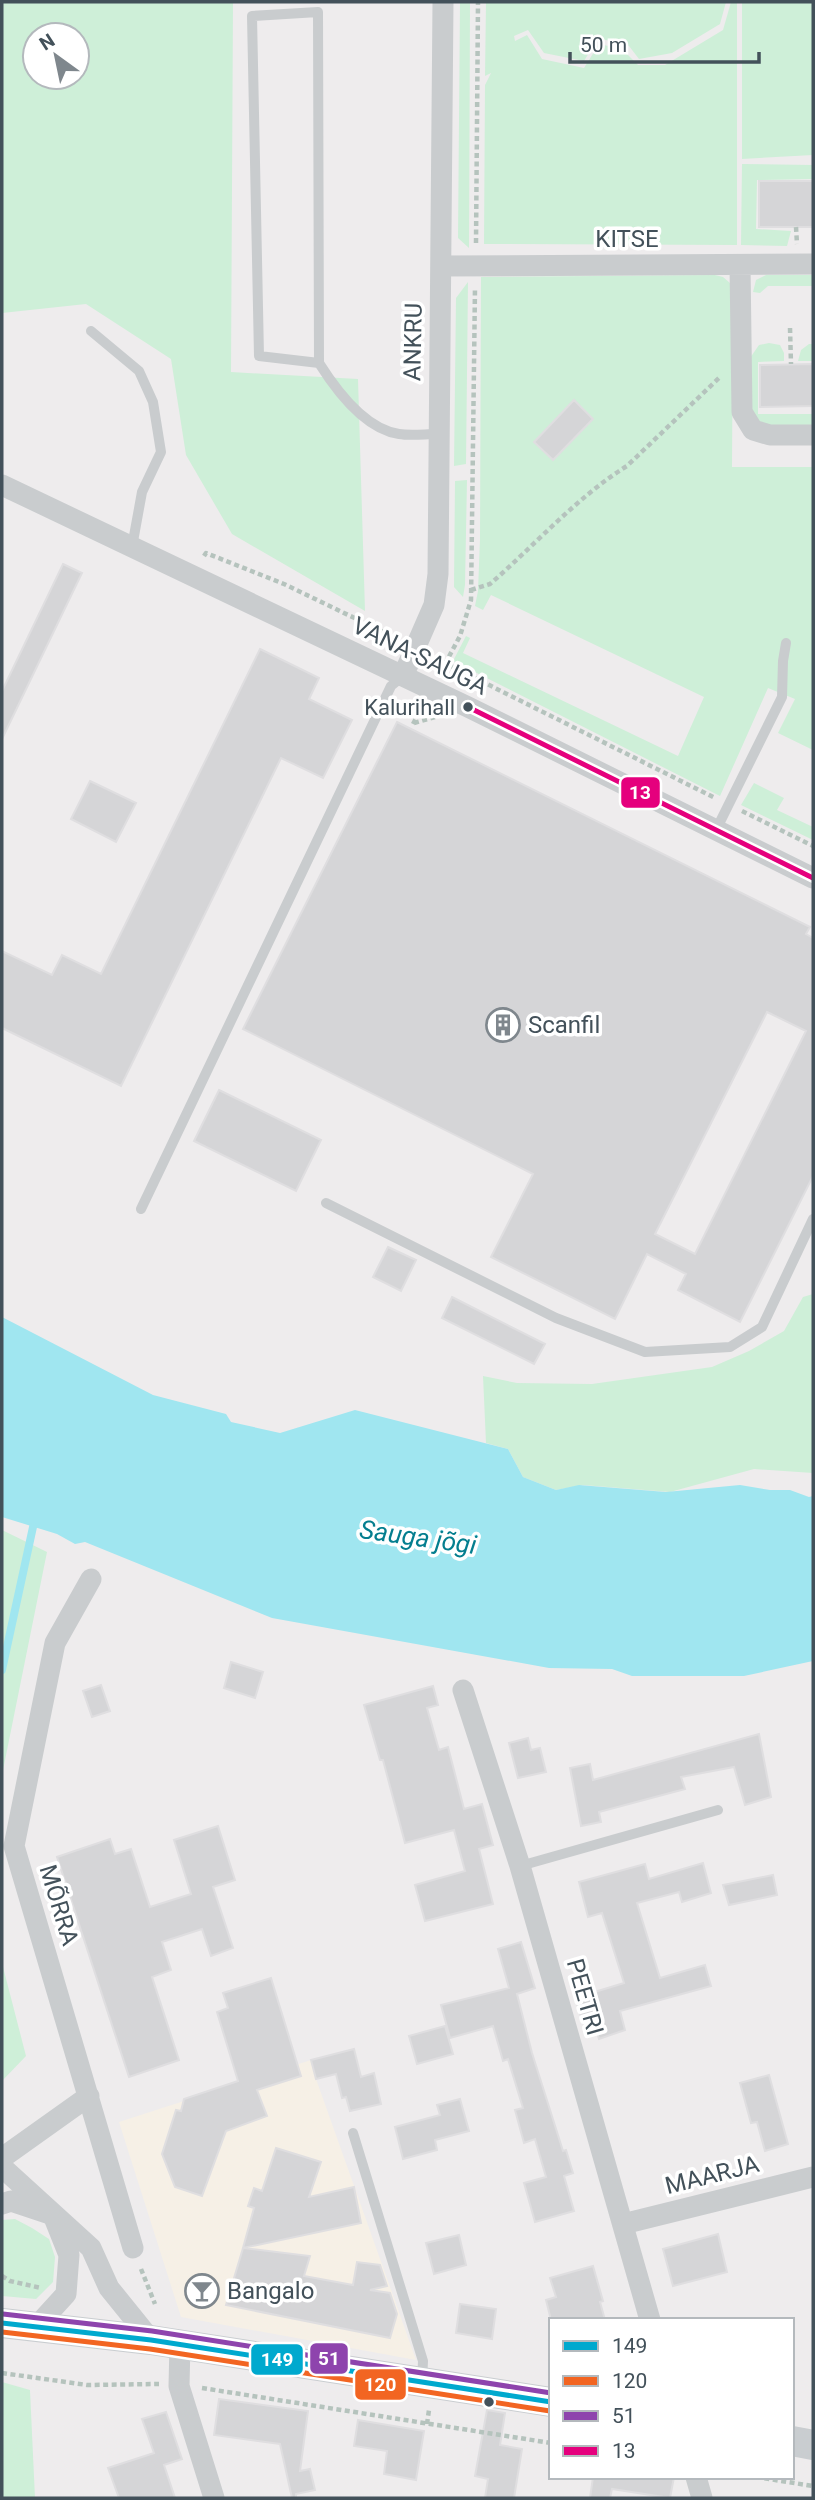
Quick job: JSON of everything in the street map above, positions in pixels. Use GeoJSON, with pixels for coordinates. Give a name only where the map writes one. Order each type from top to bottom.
{"type":"FeatureCollection","features":[{"type":"Feature","properties":{"kind":"main road"},"geometry":{"type":"LineString","coordinates":[[2,2323],[180,2344],[549,2402]]}},
{"type":"Feature","properties":{"kind":"main road"},"geometry":{"type":"LineString","coordinates":[[794,2441],[813,2445]]}},
{"type":"Feature","properties":{"kind":"street","name":"ANKRU"},"geometry":{"type":"LineString","coordinates":[[403,676],[434,606],[438,574],[443,2]]}},
{"type":"Feature","properties":{"kind":"street","name":"KITSE"},"geometry":{"type":"LineString","coordinates":[[441,265],[813,264]]}},
{"type":"Feature","properties":{"kind":"street"},"geometry":{"type":"LineString","coordinates":[[740,265],[742,412],[753,430],[770,435],[813,435]]}},
{"type":"Feature","properties":{"kind":"street","name":"VANA-SAUGA"},"geometry":{"type":"LineString","coordinates":[[2,485],[432,690],[813,877]]}},
{"type":"Feature","properties":{"kind":"street","name":"MÕRRA"},"geometry":{"type":"LineString","coordinates":[[92,1579],[55,1643],[14,1846],[133,2248]]}},
{"type":"Feature","properties":{"kind":"street","name":"PEETRI"},"geometry":{"type":"LineString","coordinates":[[463,1690],[520,1866],[649,2318]]}},
{"type":"Feature","properties":{"kind":"street"},"geometry":{"type":"LineString","coordinates":[[2,2158],[89,2096]]}},
{"type":"Feature","properties":{"kind":"street"},"geometry":{"type":"LineString","coordinates":[[2,2168],[91,2248],[109,2288],[151,2340]]}},
{"type":"Feature","properties":{"kind":"street","name":"MAARJA"},"geometry":{"type":"LineString","coordinates":[[623,2224],[813,2177]]}},
{"type":"Feature","properties":{"kind":"street"},"geometry":{"type":"LineString","coordinates":[[2,2204],[11,2201],[53,2215],[69,2255],[66,2294],[35,2328]]}},
{"type":"Feature","properties":{"kind":"street"},"geometry":{"type":"LineString","coordinates":[[180,2344],[180,2386],[214,2498]]}},
{"type":"Feature","properties":{"kind":"street"},"geometry":{"type":"LineString","coordinates":[[697,2479],[702,2498]]}},
{"type":"Feature","properties":{"kind":"lane"},"geometry":{"type":"LineString","coordinates":[[319,363],[259,356],[252,16],[318,12],[319,363],[328,378],[363,418],[398,434],[438,434]]}},
{"type":"Feature","properties":{"kind":"lane"},"geometry":{"type":"LineString","coordinates":[[91,331],[139,371],[153,402],[161,452],[142,492],[132,547]]}},
{"type":"Feature","properties":{"kind":"lane"},"geometry":{"type":"LineString","coordinates":[[716,830],[782,697],[786,643]]}},
{"type":"Feature","properties":{"kind":"lane"},"geometry":{"type":"LineString","coordinates":[[141,1209],[391,686],[403,676]]}},
{"type":"Feature","properties":{"kind":"lane"},"geometry":{"type":"LineString","coordinates":[[326,1203],[556,1318],[645,1352],[730,1347],[762,1327],[813,1219]]}},
{"type":"Feature","properties":{"kind":"lane"},"geometry":{"type":"LineString","coordinates":[[520,1866],[718,1810]]}},
{"type":"Feature","properties":{"kind":"lane"},"geometry":{"type":"LineString","coordinates":[[353,2133],[423,2361],[422,2381]]}},
{"type":"Feature","properties":{"kind":"path"},"geometry":{"type":"LineString","coordinates":[[413,724],[460,636],[471,600],[478,2]]}},
{"type":"Feature","properties":{"kind":"path"},"geometry":{"type":"LineString","coordinates":[[790,328],[791,364]]}},
{"type":"Feature","properties":{"kind":"path"},"geometry":{"type":"LineString","coordinates":[[471,590],[490,584],[584,499],[627,466],[713,383],[742,360]]}},
{"type":"Feature","properties":{"kind":"path"},"geometry":{"type":"LineString","coordinates":[[284,584],[813,846]]}},
{"type":"Feature","properties":{"kind":"path"},"geometry":{"type":"LineString","coordinates":[[133,2248],[155,2304]]}},
{"type":"Feature","properties":{"kind":"path"},"geometry":{"type":"LineString","coordinates":[[2,2373],[87,2385],[147,2383]]}},
{"type":"Feature","properties":{"kind":"path"},"geometry":{"type":"LineString","coordinates":[[180,2386],[222,2390],[549,2443]]}},
{"type":"Feature","properties":{"kind":"path"},"geometry":{"type":"LineString","coordinates":[[427,2424],[429,2410]]}},
{"type":"Feature","properties":{"kind":"path"},"geometry":{"type":"LineString","coordinates":[[769,2479],[813,2486]]}},
{"type":"Feature","properties":{"kind":"shaded area"},"geometry":{"type":"Polygon","coordinates":[[[311,2060],[416,2360],[181,2317],[119,2122],[311,2060]]]}},
{"type":"Feature","properties":{"kind":"green space"},"geometry":{"type":"Polygon","coordinates":[[[2,2],[233,2],[231,372],[358,379],[365,611],[232,534],[186,455],[171,359],[86,304],[2,313],[2,2]]]}},
{"type":"Feature","properties":{"kind":"green space"},"geometry":{"type":"Polygon","coordinates":[[[460,2],[470,2],[469,248],[458,238],[460,2]]]}},
{"type":"Feature","properties":{"kind":"green space"},"geometry":{"type":"Polygon","coordinates":[[[486,2],[726,2],[720,24],[672,53],[639,59],[629,46],[598,38],[584,61],[544,53],[528,30],[514,36],[515,41],[527,35],[542,59],[584,68],[599,44],[622,49],[638,65],[665,65],[723,30],[731,2],[737,2],[737,245],[484,244],[485,85],[491,73],[485,76],[486,2]]]}},
{"type":"Feature","properties":{"kind":"green space"},"geometry":{"type":"Polygon","coordinates":[[[742,2],[813,2],[813,155],[742,159],[742,2]]]}},
{"type":"Feature","properties":{"kind":"green space"},"geometry":{"type":"Polygon","coordinates":[[[742,164],[813,165],[813,179],[757,180],[756,229],[791,231],[787,246],[741,245],[742,164]]]}},
{"type":"Feature","properties":{"kind":"green space"},"geometry":{"type":"Polygon","coordinates":[[[715,275],[730,283],[733,300],[732,467],[813,467],[813,750],[778,733],[795,699],[768,688],[720,796],[453,661],[466,636],[470,638],[463,653],[678,756],[704,697],[491,595],[483,610],[475,606],[480,539],[481,277],[715,275]]]}},
{"type":"Feature","properties":{"kind":"green space"},"geometry":{"type":"Polygon","coordinates":[[[766,275],[813,275],[813,286],[768,286],[760,293],[753,292],[756,280],[766,275]]]}},
{"type":"Feature","properties":{"kind":"green space"},"geometry":{"type":"Polygon","coordinates":[[[468,282],[466,464],[454,466],[456,298],[468,282]]]}},
{"type":"Feature","properties":{"kind":"green space"},"geometry":{"type":"Polygon","coordinates":[[[813,344],[813,361],[798,361],[801,350],[813,344]]]}},
{"type":"Feature","properties":{"kind":"green space"},"geometry":{"type":"Polygon","coordinates":[[[759,345],[780,345],[784,361],[758,362],[758,414],[813,414],[813,426],[762,426],[750,413],[750,358],[759,345]]]}},
{"type":"Feature","properties":{"kind":"green space"},"geometry":{"type":"Polygon","coordinates":[[[467,480],[463,597],[454,587],[455,481],[467,480]]]}},
{"type":"Feature","properties":{"kind":"green space"},"geometry":{"type":"Polygon","coordinates":[[[754,783],[784,798],[777,810],[813,827],[813,840],[741,805],[754,783]]]}},
{"type":"Feature","properties":{"kind":"green space"},"geometry":{"type":"Polygon","coordinates":[[[813,1294],[813,1473],[754,1469],[670,1492],[583,1485],[556,1490],[523,1477],[508,1449],[486,1443],[483,1376],[517,1383],[592,1384],[712,1367],[749,1351],[784,1331],[803,1297],[813,1294]]]}},
{"type":"Feature","properties":{"kind":"green space"},"geometry":{"type":"Polygon","coordinates":[[[2,1530],[47,1552],[2,1775],[2,1530]]]}},
{"type":"Feature","properties":{"kind":"green space"},"geometry":{"type":"Polygon","coordinates":[[[2,1963],[26,2056],[2,2081],[2,1963]]]}},
{"type":"Feature","properties":{"kind":"green space"},"geometry":{"type":"Polygon","coordinates":[[[15,2219],[49,2239],[55,2257],[53,2282],[36,2299],[2,2296],[2,2220],[15,2219]]]}},
{"type":"Feature","properties":{"kind":"green space"},"geometry":{"type":"Polygon","coordinates":[[[2,2382],[30,2390],[35,2498],[2,2498],[2,2382]]]}},
{"type":"Feature","properties":{"kind":"water","name":"Sauga jõgi"},"geometry":{"type":"Polygon","coordinates":[[[2,1317],[153,1395],[226,1414],[231,1422],[280,1433],[355,1410],[508,1449],[523,1477],[556,1490],[579,1485],[666,1492],[740,1485],[790,1490],[813,1496],[813,1661],[744,1676],[632,1676],[612,1669],[549,1668],[272,1618],[85,1542],[75,1544],[57,1534],[2,1517],[2,1317]]]}},
{"type":"Feature","properties":{"kind":"building"},"geometry":{"type":"Polygon","coordinates":[[[759,181],[813,181],[813,227],[759,227],[759,181]]]}},
{"type":"Feature","properties":{"kind":"building"},"geometry":{"type":"Polygon","coordinates":[[[813,364],[813,406],[760,407],[760,365],[813,364]]]}},
{"type":"Feature","properties":{"kind":"building"},"geometry":{"type":"Polygon","coordinates":[[[574,400],[593,419],[553,460],[534,442],[574,400]]]}},
{"type":"Feature","properties":{"kind":"building"},"geometry":{"type":"Polygon","coordinates":[[[63,564],[82,573],[2,739],[2,691],[63,564]]]}},
{"type":"Feature","properties":{"kind":"building"},"geometry":{"type":"Polygon","coordinates":[[[260,649],[319,678],[309,699],[352,720],[323,778],[281,758],[121,1086],[2,1028],[2,951],[52,975],[62,955],[101,974],[260,649]]]}},
{"type":"Feature","properties":{"kind":"building","name":"Scanfil"},"geometry":{"type":"Polygon","coordinates":[[[397,722],[810,927],[806,934],[813,938],[813,1176],[740,1322],[678,1290],[686,1274],[647,1254],[615,1319],[491,1257],[533,1174],[243,1029],[397,722]],[[767,1012],[655,1234],[695,1254],[806,1031],[767,1012]]]}},
{"type":"Feature","properties":{"kind":"building"},"geometry":{"type":"Polygon","coordinates":[[[90,781],[136,803],[116,842],[71,819],[90,781]]]}},
{"type":"Feature","properties":{"kind":"building"},"geometry":{"type":"Polygon","coordinates":[[[219,1090],[321,1140],[296,1191],[194,1141],[219,1090]]]}},
{"type":"Feature","properties":{"kind":"building"},"geometry":{"type":"Polygon","coordinates":[[[388,1247],[416,1260],[401,1291],[373,1277],[388,1247]]]}},
{"type":"Feature","properties":{"kind":"building"},"geometry":{"type":"Polygon","coordinates":[[[452,1297],[545,1344],[534,1364],[442,1318],[452,1297]]]}},
{"type":"Feature","properties":{"kind":"building"},"geometry":{"type":"Polygon","coordinates":[[[231,1662],[263,1672],[255,1698],[224,1688],[231,1662]]]}},
{"type":"Feature","properties":{"kind":"building"},"geometry":{"type":"Polygon","coordinates":[[[101,1685],[110,1711],[92,1717],[83,1691],[101,1685]]]}},
{"type":"Feature","properties":{"kind":"building"},"geometry":{"type":"Polygon","coordinates":[[[433,1686],[438,1705],[427,1708],[439,1750],[448,1747],[464,1809],[482,1804],[493,1845],[479,1849],[493,1904],[425,1921],[415,1885],[465,1871],[454,1830],[405,1843],[383,1760],[380,1760],[364,1705],[433,1686]]]}},
{"type":"Feature","properties":{"kind":"building"},"geometry":{"type":"Polygon","coordinates":[[[759,1734],[771,1797],[745,1805],[734,1767],[681,1777],[685,1789],[599,1812],[601,1822],[581,1826],[570,1768],[590,1764],[593,1780],[759,1734]]]}},
{"type":"Feature","properties":{"kind":"building"},"geometry":{"type":"Polygon","coordinates":[[[528,1738],[531,1750],[540,1748],[546,1772],[518,1778],[509,1743],[528,1738]]]}},
{"type":"Feature","properties":{"kind":"building"},"geometry":{"type":"Polygon","coordinates":[[[218,1826],[235,1880],[213,1887],[233,1948],[211,1956],[202,1929],[162,1942],[171,1970],[152,1977],[179,2060],[129,2077],[57,1857],[110,1839],[115,1854],[131,1849],[150,1907],[191,1894],[174,1840],[218,1826]]]}},
{"type":"Feature","properties":{"kind":"building"},"geometry":{"type":"Polygon","coordinates":[[[703,1863],[711,1893],[682,1902],[679,1892],[637,1903],[660,1978],[705,1965],[711,1986],[620,2011],[625,2030],[599,2039],[592,2016],[582,2019],[575,1998],[624,1983],[602,1913],[588,1917],[579,1882],[645,1864],[649,1879],[703,1863]]]}},
{"type":"Feature","properties":{"kind":"building"},"geometry":{"type":"Polygon","coordinates":[[[773,1875],[777,1895],[729,1905],[723,1885],[773,1875]]]}},
{"type":"Feature","properties":{"kind":"building"},"geometry":{"type":"Polygon","coordinates":[[[521,1942],[535,1988],[517,1994],[532,2053],[563,2151],[566,2150],[573,2173],[564,2176],[574,2211],[535,2222],[524,2183],[546,2177],[535,2139],[524,2143],[515,2110],[523,2108],[508,2059],[503,2061],[493,2026],[450,2038],[441,2005],[509,1988],[498,1949],[521,1942]]]}},
{"type":"Feature","properties":{"kind":"building"},"geometry":{"type":"Polygon","coordinates":[[[271,1978],[301,2076],[257,2090],[267,2116],[226,2131],[202,2196],[175,2187],[162,2154],[176,2110],[181,2111],[184,2099],[238,2081],[217,2012],[228,2008],[223,1993],[271,1978]]]}},
{"type":"Feature","properties":{"kind":"building"},"geometry":{"type":"Polygon","coordinates":[[[445,2026],[453,2054],[417,2064],[409,2036],[445,2026]]]}},
{"type":"Feature","properties":{"kind":"building"},"geometry":{"type":"Polygon","coordinates":[[[354,2049],[361,2077],[374,2073],[381,2104],[350,2111],[346,2097],[342,2098],[336,2074],[316,2079],[311,2060],[354,2049]]]}},
{"type":"Feature","properties":{"kind":"building"},"geometry":{"type":"Polygon","coordinates":[[[769,2075],[788,2144],[765,2151],[757,2122],[751,2123],[740,2083],[769,2075]]]}},
{"type":"Feature","properties":{"kind":"building"},"geometry":{"type":"Polygon","coordinates":[[[460,2099],[469,2131],[435,2140],[437,2150],[403,2159],[395,2127],[440,2115],[437,2105],[460,2099]]]}},
{"type":"Feature","properties":{"kind":"building"},"geometry":{"type":"Polygon","coordinates":[[[276,2148],[321,2162],[309,2197],[354,2187],[361,2223],[243,2248],[254,2208],[248,2206],[254,2188],[262,2191],[276,2148]]]}},
{"type":"Feature","properties":{"kind":"building"},"geometry":{"type":"Polygon","coordinates":[[[718,2234],[727,2272],[673,2286],[663,2249],[718,2234]]]}},
{"type":"Feature","properties":{"kind":"building"},"geometry":{"type":"Polygon","coordinates":[[[459,2235],[466,2265],[434,2274],[426,2243],[459,2235]]]}},
{"type":"Feature","properties":{"kind":"building"},"geometry":{"type":"Polygon","coordinates":[[[243,2248],[310,2256],[304,2276],[353,2285],[357,2262],[380,2265],[387,2286],[370,2290],[390,2293],[397,2314],[390,2338],[226,2305],[243,2248]]]}},
{"type":"Feature","properties":{"kind":"building"},"geometry":{"type":"Polygon","coordinates":[[[593,2266],[603,2301],[600,2302],[604,2318],[550,2318],[546,2300],[556,2297],[550,2278],[593,2266]]]}},
{"type":"Feature","properties":{"kind":"building"},"geometry":{"type":"Polygon","coordinates":[[[460,2304],[496,2309],[492,2339],[456,2333],[460,2304]]]}},
{"type":"Feature","properties":{"kind":"building"},"geometry":{"type":"Polygon","coordinates":[[[219,2399],[308,2411],[300,2471],[310,2469],[315,2490],[296,2494],[296,2498],[292,2498],[280,2444],[214,2435],[219,2399]]]}},
{"type":"Feature","properties":{"kind":"building"},"geometry":{"type":"Polygon","coordinates":[[[487,2410],[505,2413],[500,2445],[522,2449],[514,2498],[485,2498],[488,2479],[475,2476],[487,2410]]]}},
{"type":"Feature","properties":{"kind":"building"},"geometry":{"type":"Polygon","coordinates":[[[166,2412],[182,2459],[164,2465],[175,2498],[119,2498],[108,2468],[154,2453],[142,2419],[166,2412]]]}},
{"type":"Feature","properties":{"kind":"building"},"geometry":{"type":"Polygon","coordinates":[[[358,2420],[424,2431],[416,2480],[384,2474],[387,2451],[354,2446],[358,2420]]]}},
{"type":"Feature","properties":{"kind":"building"},"geometry":{"type":"Polygon","coordinates":[[[593,2479],[674,2479],[670,2498],[612,2489],[610,2498],[590,2498],[593,2479]]]}},
{"type":"Feature","properties":{"kind":"waterway"},"geometry":{"type":"LineString","coordinates":[[2,1670],[33,1527]]}},
{"type":"Feature","properties":{"kind":"transit line","name":"13"},"geometry":{"type":"LineString","coordinates":[[468,707],[813,878]]}},
{"type":"Feature","properties":{"kind":"transit line","name":"51"},"geometry":{"type":"LineString","coordinates":[[3,2314],[152,2331],[549,2393]]}},
{"type":"Feature","properties":{"kind":"transit line","name":"149"},"geometry":{"type":"LineString","coordinates":[[2,2323],[151,2340],[549,2402]]}},
{"type":"Feature","properties":{"kind":"transit line","name":"120"},"geometry":{"type":"LineString","coordinates":[[2,2332],[150,2349],[549,2411]]}},
{"type":"Feature","properties":{"kind":"place","name":"Kalurihall"},"geometry":{"type":"Point","coordinates":[468,707]}},
{"type":"Feature","properties":{"kind":"place","name":"Scanfil"},"geometry":{"type":"Point","coordinates":[503,1025]}},
{"type":"Feature","properties":{"kind":"place","name":"Bangalo"},"geometry":{"type":"Point","coordinates":[202,2291]}}]}
